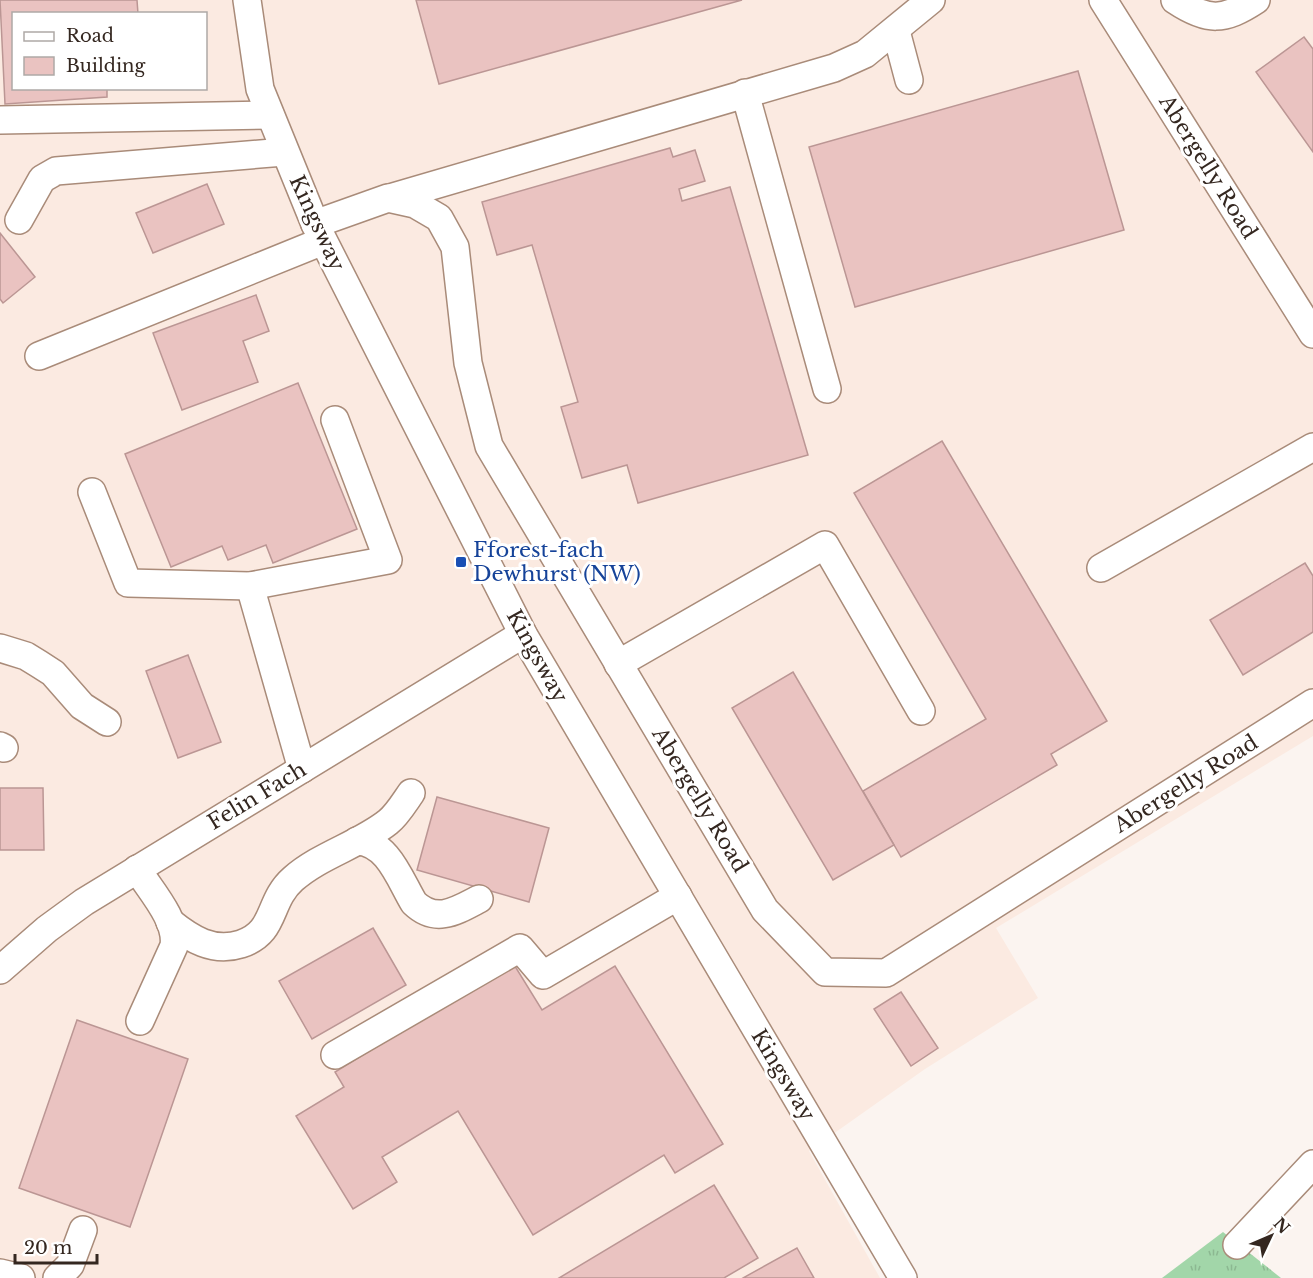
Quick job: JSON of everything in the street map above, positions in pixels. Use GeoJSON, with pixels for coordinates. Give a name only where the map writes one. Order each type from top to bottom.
{"type":"FeatureCollection","features":[{"type":"Feature","properties":{"kind":"street","name":"Kingsway"},"geometry":{"type":"LineString","coordinates":[[247,0],[260,89],[284,152],[319,232],[524,634],[903,1278]]}},
{"type":"Feature","properties":{"kind":"street"},"geometry":{"type":"LineString","coordinates":[[39,356],[319,232],[388,198],[834,68],[865,54],[896,32],[932,0]]}},
{"type":"Feature","properties":{"kind":"street","name":"Abergelly Road"},"geometry":{"type":"LineString","coordinates":[[1103,0],[1313,334]]}},
{"type":"Feature","properties":{"kind":"street"},"geometry":{"type":"LineString","coordinates":[[1175,0],[1193,12],[1215,18],[1236,14],[1256,0]]}},
{"type":"Feature","properties":{"kind":"street"},"geometry":{"type":"LineString","coordinates":[[896,32],[909,80]]}},
{"type":"Feature","properties":{"kind":"street"},"geometry":{"type":"LineString","coordinates":[[745,93],[827,389]]}},
{"type":"Feature","properties":{"kind":"street"},"geometry":{"type":"LineString","coordinates":[[0,120],[270,115]]}},
{"type":"Feature","properties":{"kind":"street"},"geometry":{"type":"LineString","coordinates":[[19,220],[42,179],[56,171],[284,152]]}},
{"type":"Feature","properties":{"kind":"street","name":"Abergelly Road"},"geometry":{"type":"LineString","coordinates":[[388,198],[415,204],[439,218],[455,247],[468,363],[489,447],[765,910],[825,972],[886,973],[1313,703]]}},
{"type":"Feature","properties":{"kind":"street"},"geometry":{"type":"LineString","coordinates":[[93,492],[128,583],[250,586],[388,560],[335,420]]}},
{"type":"Feature","properties":{"kind":"street"},"geometry":{"type":"LineString","coordinates":[[1101,568],[1313,447]]}},
{"type":"Feature","properties":{"kind":"street"},"geometry":{"type":"LineString","coordinates":[[618,664],[825,545],[921,711]]}},
{"type":"Feature","properties":{"kind":"street"},"geometry":{"type":"LineString","coordinates":[[250,586],[302,769]]}},
{"type":"Feature","properties":{"kind":"street","name":"Felin Fach"},"geometry":{"type":"LineString","coordinates":[[0,968],[47,929],[136,869],[524,634]]}},
{"type":"Feature","properties":{"kind":"street"},"geometry":{"type":"LineString","coordinates":[[0,648],[26,656],[53,673],[76,701],[107,722]]}},
{"type":"Feature","properties":{"kind":"street"},"geometry":{"type":"LineString","coordinates":[[170,922],[183,933],[207,945],[218,948],[242,944],[263,932],[268,926],[279,895],[295,877],[390,821],[411,793]]}},
{"type":"Feature","properties":{"kind":"street"},"geometry":{"type":"LineString","coordinates":[[357,841],[372,843],[381,850],[414,903],[422,911],[440,916],[451,914],[478,899]]}},
{"type":"Feature","properties":{"kind":"street"},"geometry":{"type":"LineString","coordinates":[[136,869],[170,922],[176,937],[140,1020]]}},
{"type":"Feature","properties":{"kind":"street"},"geometry":{"type":"LineString","coordinates":[[335,1055],[520,948],[543,975],[678,896]]}},
{"type":"Feature","properties":{"kind":"street"},"geometry":{"type":"LineString","coordinates":[[1237,1245],[1313,1164]]}},
{"type":"Feature","properties":{"kind":"street"},"geometry":{"type":"LineString","coordinates":[[57,1278],[70,1265],[83,1230]]}},
{"type":"Feature","properties":{"kind":"street"},"geometry":{"type":"LineString","coordinates":[[0,1273],[21,1278]]}},
{"type":"Feature","properties":{"kind":"shaded area"},"geometry":{"type":"Polygon","coordinates":[[[0,0],[1313,0],[1313,736],[996,928],[1038,998],[925,1069],[809,1151],[880,1278],[0,1278],[0,0]]]}},
{"type":"Feature","properties":{"kind":"green space"},"geometry":{"type":"Polygon","coordinates":[[[1223,1232],[1281,1278],[1162,1278],[1223,1232]]]}},
{"type":"Feature","properties":{"kind":"building"},"geometry":{"type":"Polygon","coordinates":[[[0,0],[137,0],[138,12],[12,12],[12,90],[107,90],[107,97],[5,104],[0,0]]]}},
{"type":"Feature","properties":{"kind":"building"},"geometry":{"type":"Polygon","coordinates":[[[416,0],[742,0],[439,84],[416,0]]]}},
{"type":"Feature","properties":{"kind":"building"},"geometry":{"type":"Polygon","coordinates":[[[1304,37],[1313,49],[1313,152],[1256,72],[1304,37]]]}},
{"type":"Feature","properties":{"kind":"building"},"geometry":{"type":"Polygon","coordinates":[[[1078,71],[1124,230],[855,307],[809,147],[1078,71]]]}},
{"type":"Feature","properties":{"kind":"building"},"geometry":{"type":"Polygon","coordinates":[[[670,148],[673,157],[695,150],[705,181],[679,189],[682,201],[730,187],[808,455],[638,503],[627,465],[582,478],[561,407],[578,402],[532,245],[497,255],[482,202],[670,148]]]}},
{"type":"Feature","properties":{"kind":"building"},"geometry":{"type":"Polygon","coordinates":[[[207,184],[224,224],[153,253],[136,213],[207,184]]]}},
{"type":"Feature","properties":{"kind":"building"},"geometry":{"type":"Polygon","coordinates":[[[0,233],[35,277],[3,303],[0,299],[0,233]]]}},
{"type":"Feature","properties":{"kind":"building"},"geometry":{"type":"Polygon","coordinates":[[[256,295],[269,331],[243,341],[258,382],[182,410],[153,333],[256,295]]]}},
{"type":"Feature","properties":{"kind":"building"},"geometry":{"type":"Polygon","coordinates":[[[298,383],[357,529],[273,563],[266,545],[228,560],[222,546],[171,567],[125,454],[298,383]]]}},
{"type":"Feature","properties":{"kind":"building"},"geometry":{"type":"Polygon","coordinates":[[[942,441],[1107,721],[1051,754],[1057,765],[901,857],[863,791],[986,719],[854,493],[942,441]]]}},
{"type":"Feature","properties":{"kind":"building"},"geometry":{"type":"Polygon","coordinates":[[[1305,563],[1313,576],[1313,632],[1243,675],[1210,620],[1305,563]]]}},
{"type":"Feature","properties":{"kind":"building"},"geometry":{"type":"Polygon","coordinates":[[[188,655],[221,742],[178,758],[146,671],[188,655]]]}},
{"type":"Feature","properties":{"kind":"building"},"geometry":{"type":"Polygon","coordinates":[[[793,672],[894,845],[833,880],[732,708],[793,672]]]}},
{"type":"Feature","properties":{"kind":"building"},"geometry":{"type":"Polygon","coordinates":[[[0,788],[43,788],[44,850],[0,850],[0,788]]]}},
{"type":"Feature","properties":{"kind":"building"},"geometry":{"type":"Polygon","coordinates":[[[437,797],[549,828],[529,902],[417,870],[437,797]]]}},
{"type":"Feature","properties":{"kind":"building"},"geometry":{"type":"Polygon","coordinates":[[[373,928],[406,985],[312,1039],[279,981],[373,928]]]}},
{"type":"Feature","properties":{"kind":"building"},"geometry":{"type":"Polygon","coordinates":[[[513,963],[542,1010],[615,966],[723,1144],[675,1173],[664,1155],[533,1235],[458,1111],[382,1157],[397,1182],[353,1209],[296,1116],[344,1087],[335,1072],[513,963]]]}},
{"type":"Feature","properties":{"kind":"building"},"geometry":{"type":"Polygon","coordinates":[[[901,992],[938,1048],[911,1066],[874,1009],[901,992]]]}},
{"type":"Feature","properties":{"kind":"building"},"geometry":{"type":"Polygon","coordinates":[[[77,1020],[188,1059],[130,1227],[19,1188],[77,1020]]]}},
{"type":"Feature","properties":{"kind":"building"},"geometry":{"type":"Polygon","coordinates":[[[714,1185],[758,1258],[724,1278],[559,1278],[714,1185]]]}},
{"type":"Feature","properties":{"kind":"building"},"geometry":{"type":"Polygon","coordinates":[[[797,1248],[814,1278],[743,1278],[797,1248]]]}},
{"type":"Feature","properties":{"kind":"place","name":"Fforest-fach Dewhurst (NW)"},"geometry":{"type":"Point","coordinates":[461,562]}}]}
